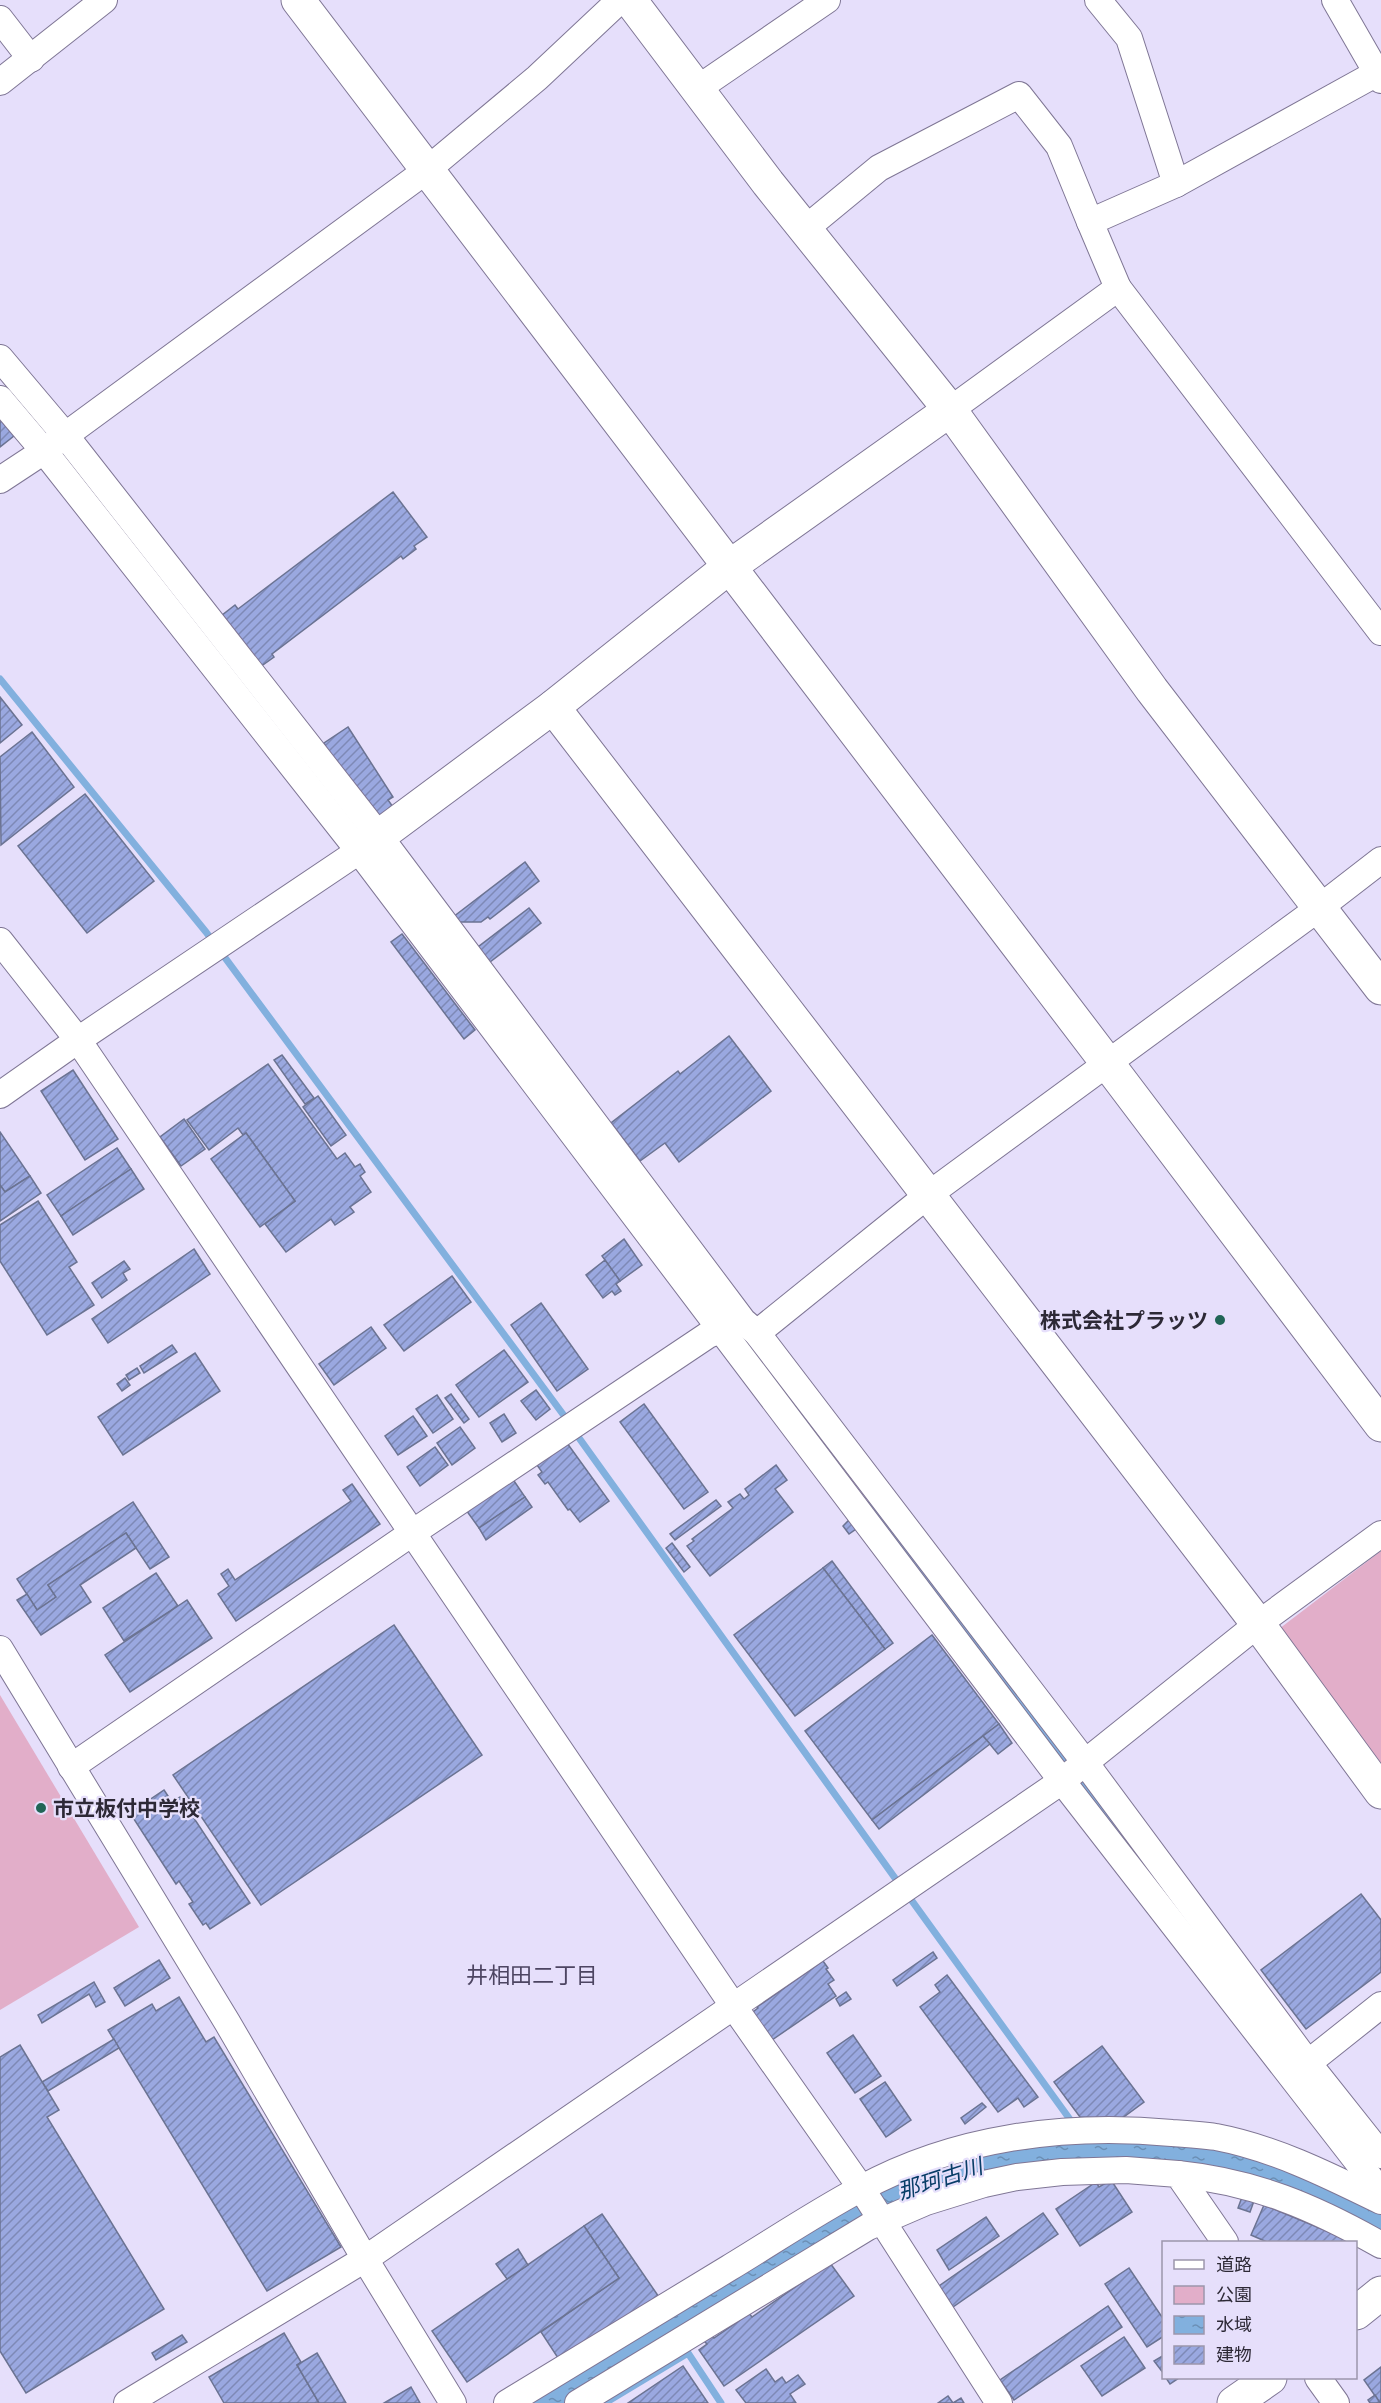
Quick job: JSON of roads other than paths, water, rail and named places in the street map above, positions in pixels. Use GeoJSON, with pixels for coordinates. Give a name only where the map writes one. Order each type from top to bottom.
{"type":"FeatureCollection","features":[{"type":"Feature","properties":{"kind":"street"},"geometry":{"type":"LineString","coordinates":[[0,82],[104,0]]}},
{"type":"Feature","properties":{"kind":"street"},"geometry":{"type":"LineString","coordinates":[[298,0],[1381,1425]]}},
{"type":"Feature","properties":{"kind":"street"},"geometry":{"type":"LineString","coordinates":[[0,480],[44,451],[427,170],[537,78],[620,0]]}},
{"type":"Feature","properties":{"kind":"street"},"geometry":{"type":"LineString","coordinates":[[630,0],[805,229],[950,410],[1152,690],[1381,988]]}},
{"type":"Feature","properties":{"kind":"street"},"geometry":{"type":"LineString","coordinates":[[697,89],[827,0]]}},
{"type":"Feature","properties":{"kind":"street"},"geometry":{"type":"LineString","coordinates":[[1098,0],[1129,38],[1176,184]]}},
{"type":"Feature","properties":{"kind":"street"},"geometry":{"type":"LineString","coordinates":[[1090,222],[1176,184],[1379,76],[1335,0]]}},
{"type":"Feature","properties":{"kind":"street"},"geometry":{"type":"LineString","coordinates":[[0,19],[31,59]]}},
{"type":"Feature","properties":{"kind":"street"},"geometry":{"type":"LineString","coordinates":[[805,229],[879,168],[1018,95],[1059,146],[1118,288],[1381,632]]}},
{"type":"Feature","properties":{"kind":"street"},"geometry":{"type":"LineString","coordinates":[[0,1095],[370,844],[553,707],[729,567],[1118,288]]}},
{"type":"Feature","properties":{"kind":"street"},"geometry":{"type":"LineString","coordinates":[[0,358],[65,435],[370,844],[741,1328],[1084,1761],[1301,2071],[1381,2192]]}},
{"type":"Feature","properties":{"kind":"street"},"geometry":{"type":"LineString","coordinates":[[0,399],[370,844]]}},
{"type":"Feature","properties":{"kind":"street"},"geometry":{"type":"LineString","coordinates":[[553,707],[1258,1624],[1381,1792]]}},
{"type":"Feature","properties":{"kind":"street"},"geometry":{"type":"LineString","coordinates":[[71,1767],[412,1533],[708,1335],[741,1328],[1108,1064],[1381,860]]}},
{"type":"Feature","properties":{"kind":"street"},"geometry":{"type":"LineString","coordinates":[[0,941],[78,1040],[734,2007],[861,2188],[999,2403]]}},
{"type":"Feature","properties":{"kind":"street"},"geometry":{"type":"LineString","coordinates":[[741,1328],[1062,1781],[1301,2071],[1381,2155]]}},
{"type":"Feature","properties":{"kind":"street"},"geometry":{"type":"LineString","coordinates":[[127,2403],[364,2259],[1062,1781],[1084,1761],[1258,1624],[1381,1534]]}},
{"type":"Feature","properties":{"kind":"street"},"geometry":{"type":"LineString","coordinates":[[0,1649],[226,2022],[364,2259],[453,2403]]}},
{"type":"Feature","properties":{"kind":"street"},"geometry":{"type":"LineString","coordinates":[[1301,2071],[1381,2005]]}},
{"type":"Feature","properties":{"kind":"street"},"geometry":{"type":"LineString","coordinates":[[507,2403],[861,2188],[939,2156],[1008,2138],[1053,2132],[1131,2129],[1215,2137],[1274,2153],[1330,2175],[1381,2201]]}},
{"type":"Feature","properties":{"kind":"street"},"geometry":{"type":"LineString","coordinates":[[578,2403],[868,2228],[926,2202],[984,2184],[1017,2177],[1096,2170],[1158,2171],[1215,2178],[1262,2190],[1315,2210],[1381,2245]]}},
{"type":"Feature","properties":{"kind":"street"},"geometry":{"type":"LineString","coordinates":[[1178,2174],[1224,2241]]}},
{"type":"Feature","properties":{"kind":"street"},"geometry":{"type":"LineString","coordinates":[[1357,2312],[1381,2293]]}},
{"type":"Feature","properties":{"kind":"street"},"geometry":{"type":"LineString","coordinates":[[1234,2403],[1269,2379]]}},
{"type":"Feature","properties":{"kind":"street"},"geometry":{"type":"LineString","coordinates":[[1319,2379],[1336,2403]]}},
{"type":"Feature","properties":{"kind":"water","name":"那珂古川"},"geometry":{"type":"Polygon","coordinates":[[[1130,2136],[1272,2157],[1381,2209],[1381,2238],[1212,2172],[951,2188],[565,2403],[514,2403],[880,2185],[1007,2146],[1130,2136]]]}},
{"type":"Feature","properties":{"kind":"waterway"},"geometry":{"type":"LineString","coordinates":[[175,596],[202,631]]}},
{"type":"Feature","properties":{"kind":"waterway"},"geometry":{"type":"LineString","coordinates":[[0,679],[206,932],[568,1421]]}},
{"type":"Feature","properties":{"kind":"waterway"},"geometry":{"type":"LineString","coordinates":[[574,1431],[900,1885]]}},
{"type":"Feature","properties":{"kind":"waterway"},"geometry":{"type":"LineString","coordinates":[[869,1505],[1070,1768]]}},
{"type":"Feature","properties":{"kind":"waterway"},"geometry":{"type":"LineString","coordinates":[[1077,1777],[1183,1916]]}},
{"type":"Feature","properties":{"kind":"waterway"},"geometry":{"type":"LineString","coordinates":[[907,1894],[1074,2125]]}},
{"type":"Feature","properties":{"kind":"waterway"},"geometry":{"type":"LineString","coordinates":[[605,2403],[688,2353],[721,2403]]}},
{"type":"Feature","properties":{"kind":"place","name":"株式会社プラッツ"},"geometry":{"type":"Point","coordinates":[1220,1320]}},
{"type":"Feature","properties":{"kind":"place","name":"市立板付中学校"},"geometry":{"type":"Point","coordinates":[41,1808]}},
{"type":"Feature","properties":{"kind":"district","name":"井相田二丁目"},"geometry":{"type":"Point","coordinates":[532,1975]}}]}
